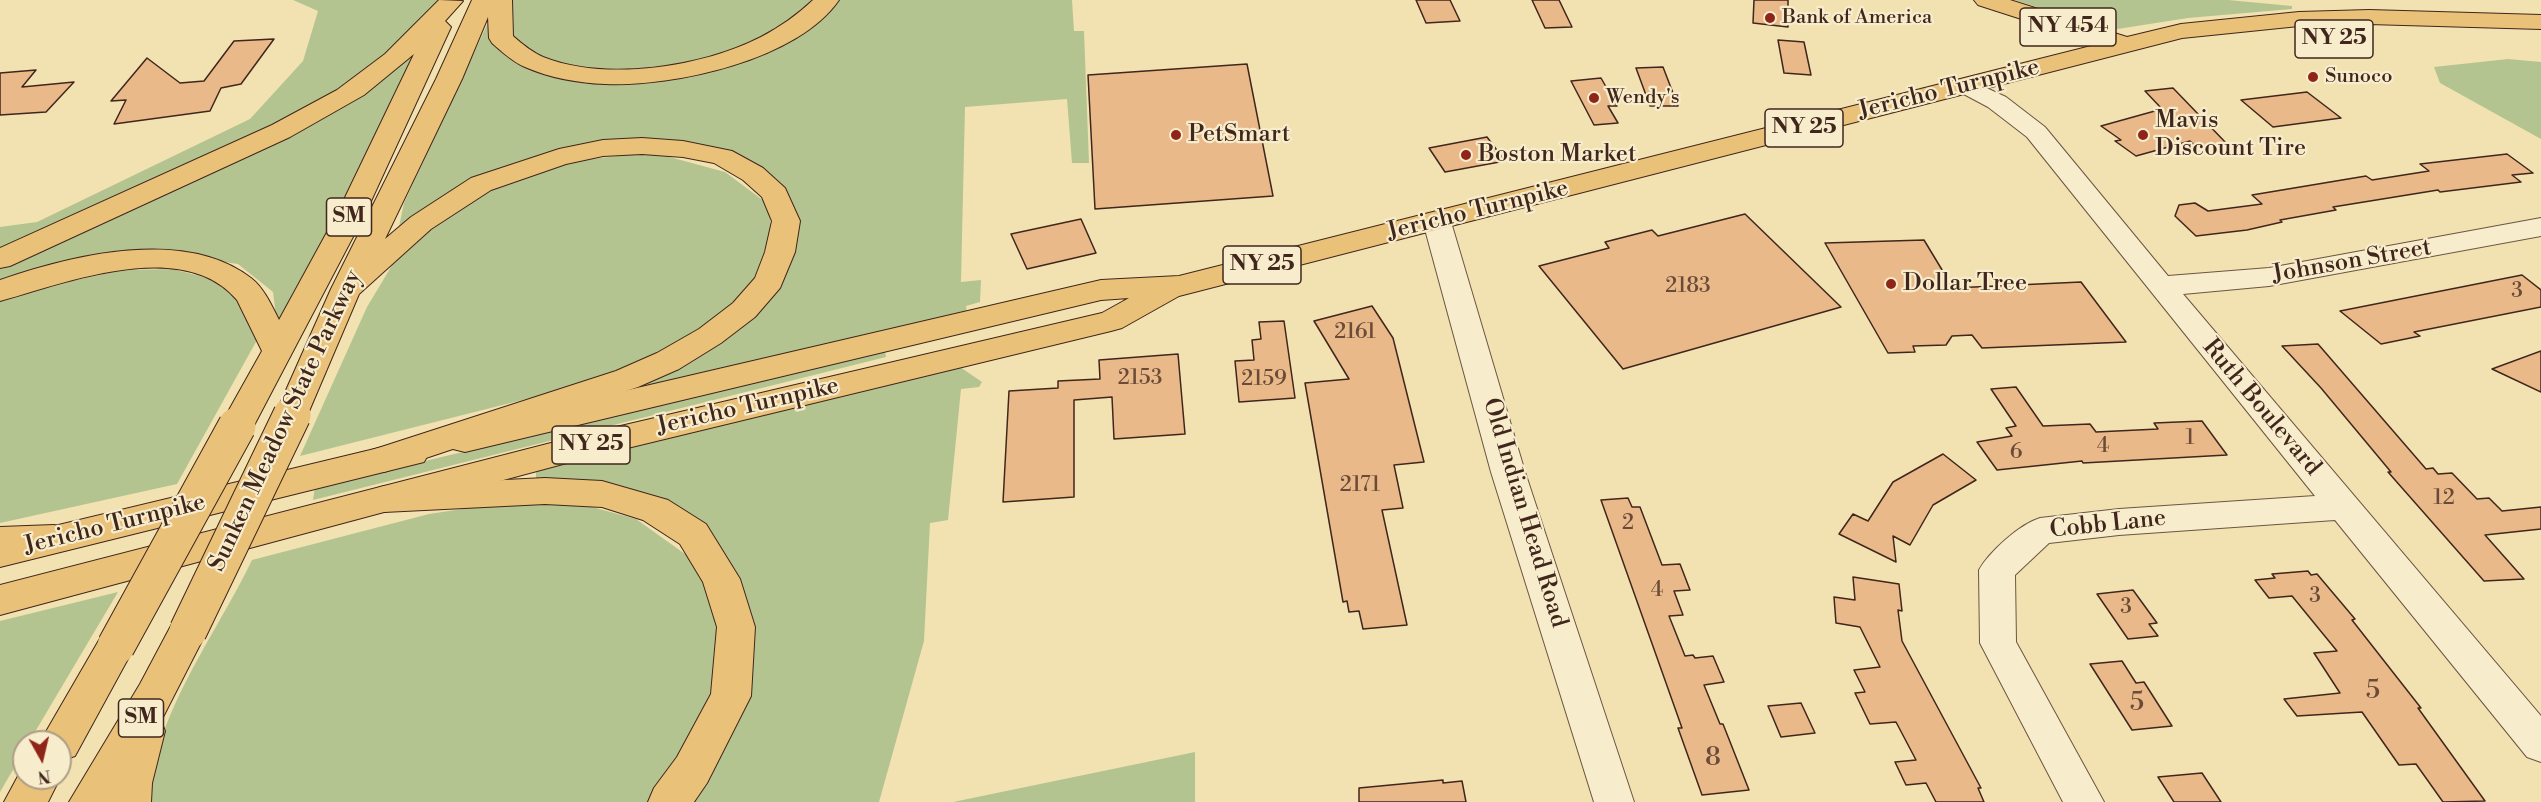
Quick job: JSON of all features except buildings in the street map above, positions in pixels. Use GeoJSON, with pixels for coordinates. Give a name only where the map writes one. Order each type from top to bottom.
{"type":"FeatureCollection","features":[{"type":"Feature","properties":{"kind":"main road","name":"Sunken Meadow State Parkway"},"geometry":{"type":"LineString","coordinates":[[90,802],[154,696],[188,631],[292,416],[346,289],[449,80],[484,0]]}},
{"type":"Feature","properties":{"kind":"main road"},"geometry":{"type":"LineString","coordinates":[[500,0],[501,38],[514,50],[534,62],[557,70],[594,77],[646,76],[699,67],[741,55],[774,41],[805,22],[827,0]]}},
{"type":"Feature","properties":{"kind":"main road","name":"NY 454"},"geometry":{"type":"LineString","coordinates":[[1986,0],[2126,46]]}},
{"type":"Feature","properties":{"kind":"main road"},"geometry":{"type":"LineString","coordinates":[[2314,0],[2432,10],[2536,25]]}},
{"type":"Feature","properties":{"kind":"main road","name":"Sunken Meadow State Parkway"},"geometry":{"type":"LineString","coordinates":[[68,730],[237,426],[352,212],[451,1]]}},
{"type":"Feature","properties":{"kind":"main road"},"geometry":{"type":"LineString","coordinates":[[0,259],[281,131],[320,110],[384,68],[411,45],[451,1]]}},
{"type":"Feature","properties":{"kind":"main road"},"geometry":{"type":"LineString","coordinates":[[2010,7],[2034,21],[2044,31],[2048,38],[2044,49],[2046,65]]}},
{"type":"Feature","properties":{"kind":"main road","name":"Jericho Turnpike"},"geometry":{"type":"LineString","coordinates":[[0,553],[384,459],[1101,291],[1179,286],[2181,31],[2299,19],[2433,18],[2536,25]]}},
{"type":"Feature","properties":{"kind":"main road"},"geometry":{"type":"LineString","coordinates":[[2341,39],[2394,30],[2536,25]]}},
{"type":"Feature","properties":{"kind":"main road","name":"Jericho Turnpike"},"geometry":{"type":"LineString","coordinates":[[2126,46],[2199,48],[2341,39],[2448,39],[2541,44]]}},
{"type":"Feature","properties":{"kind":"main road"},"geometry":{"type":"LineString","coordinates":[[346,289],[421,223],[481,183],[559,156],[603,148],[642,146],[683,149],[722,157],[753,174],[775,194],[786,221],[780,252],[769,281],[744,310],[710,336],[668,361],[627,379],[384,459]]}},
{"type":"Feature","properties":{"kind":"main road"},"geometry":{"type":"LineString","coordinates":[[0,291],[51,274],[122,261],[164,259],[192,263],[222,271],[241,285],[256,302],[262,323],[277,350]]}},
{"type":"Feature","properties":{"kind":"main road","name":"Jericho Turnpike"},"geometry":{"type":"LineString","coordinates":[[0,600],[578,448],[1111,321],[1179,286]]}},
{"type":"Feature","properties":{"kind":"main road"},"geometry":{"type":"LineString","coordinates":[[384,499],[545,491],[602,494],[656,510],[693,534],[721,579],[736,627],[731,696],[692,770],[669,802]]}},
{"type":"Feature","properties":{"kind":"main road"},"geometry":{"type":"LineString","coordinates":[[0,541],[54,540]]}},
{"type":"Feature","properties":{"kind":"main road"},"geometry":{"type":"LineString","coordinates":[[130,802],[131,783],[154,696]]}},
{"type":"Feature","properties":{"kind":"street","name":"Ruth Boulevard"},"geometry":{"type":"LineString","coordinates":[[1967,86],[1997,102],[2036,132],[2541,745]]}},
{"type":"Feature","properties":{"kind":"street","name":"Old Indian Head Road"},"geometry":{"type":"LineString","coordinates":[[1437,222],[1508,471],[1585,704],[1614,802]]}},
{"type":"Feature","properties":{"kind":"street","name":"Johnson Street"},"geometry":{"type":"LineString","coordinates":[[2162,286],[2269,278],[2535,233]]}},
{"type":"Feature","properties":{"kind":"street","name":"Cobb Lane"},"geometry":{"type":"LineString","coordinates":[[2084,802],[2078,786],[1998,643],[1997,570],[2040,531],[2119,522],[2343,507]]}},
{"type":"Feature","properties":{"kind":"green space"},"geometry":{"type":"Polygon","coordinates":[[[293,0],[439,0],[422,24],[332,97],[0,254],[0,227],[37,222],[250,119],[303,61],[318,11],[293,0]]]}},
{"type":"Feature","properties":{"kind":"green space"},"geometry":{"type":"Polygon","coordinates":[[[509,0],[816,0],[787,27],[756,43],[695,63],[630,72],[567,67],[535,56],[511,35],[509,0]]]}},
{"type":"Feature","properties":{"kind":"green space"},"geometry":{"type":"Polygon","coordinates":[[[835,0],[1072,0],[1074,31],[1084,31],[1089,163],[1072,163],[1067,99],[965,107],[961,282],[981,280],[980,302],[966,306],[967,313],[616,393],[785,273],[773,179],[741,155],[684,141],[628,141],[565,150],[397,236],[404,203],[492,14],[491,30],[559,76],[717,69],[835,0]]]}},
{"type":"Feature","properties":{"kind":"green space"},"geometry":{"type":"Polygon","coordinates":[[[2014,0],[2228,0],[2292,6],[2292,9],[2188,18],[2111,30],[2014,0]]]}},
{"type":"Feature","properties":{"kind":"green space"},"geometry":{"type":"Polygon","coordinates":[[[420,45],[415,68],[278,332],[273,292],[238,264],[161,253],[0,288],[0,266],[289,131],[420,45]]]}},
{"type":"Feature","properties":{"kind":"green space"},"geometry":{"type":"Polygon","coordinates":[[[2508,59],[2541,62],[2541,139],[2440,83],[2434,67],[2508,59]]]}},
{"type":"Feature","properties":{"kind":"green space"},"geometry":{"type":"Polygon","coordinates":[[[651,152],[725,172],[768,204],[773,244],[748,293],[713,326],[652,360],[570,388],[300,456],[367,307],[397,257],[429,224],[485,188],[558,163],[651,152]]]}},
{"type":"Feature","properties":{"kind":"green space"},"geometry":{"type":"Polygon","coordinates":[[[172,269],[224,282],[254,307],[257,340],[177,484],[0,523],[0,301],[52,285],[123,270],[172,269]]]}},
{"type":"Feature","properties":{"kind":"green space"},"geometry":{"type":"Polygon","coordinates":[[[885,352],[886,357],[313,500],[315,487],[885,352]]]}},
{"type":"Feature","properties":{"kind":"green space"},"geometry":{"type":"Polygon","coordinates":[[[960,367],[982,382],[979,387],[961,389],[948,520],[930,523],[924,641],[879,802],[690,802],[739,715],[716,544],[536,479],[536,471],[547,464],[960,367]]]}},
{"type":"Feature","properties":{"kind":"green space"},"geometry":{"type":"Polygon","coordinates":[[[508,502],[574,502],[636,519],[692,559],[719,616],[714,698],[653,802],[149,802],[153,770],[174,708],[188,677],[252,560],[429,514],[508,502]]]}},
{"type":"Feature","properties":{"kind":"green space"},"geometry":{"type":"Polygon","coordinates":[[[118,592],[36,730],[12,730],[12,772],[0,792],[0,621],[118,592]]]}},
{"type":"Feature","properties":{"kind":"green space"},"geometry":{"type":"Polygon","coordinates":[[[1195,752],[1195,802],[953,802],[1195,752]]]}},
{"type":"Feature","properties":{"kind":"place","name":"Bank of America"},"geometry":{"type":"Point","coordinates":[1770,18]}},
{"type":"Feature","properties":{"kind":"place","name":"Sunoco"},"geometry":{"type":"Point","coordinates":[2313,77]}},
{"type":"Feature","properties":{"kind":"place","name":"Wendy's"},"geometry":{"type":"Point","coordinates":[1594,98]}},
{"type":"Feature","properties":{"kind":"place","name":"PetSmart"},"geometry":{"type":"Point","coordinates":[1176,135]}},
{"type":"Feature","properties":{"kind":"place","name":"Mavis Discount Tire"},"geometry":{"type":"Point","coordinates":[2143,135]}},
{"type":"Feature","properties":{"kind":"place","name":"Boston Market"},"geometry":{"type":"Point","coordinates":[1466,155]}},
{"type":"Feature","properties":{"kind":"place","name":"Dollar Tree"},"geometry":{"type":"Point","coordinates":[1891,284]}}]}
